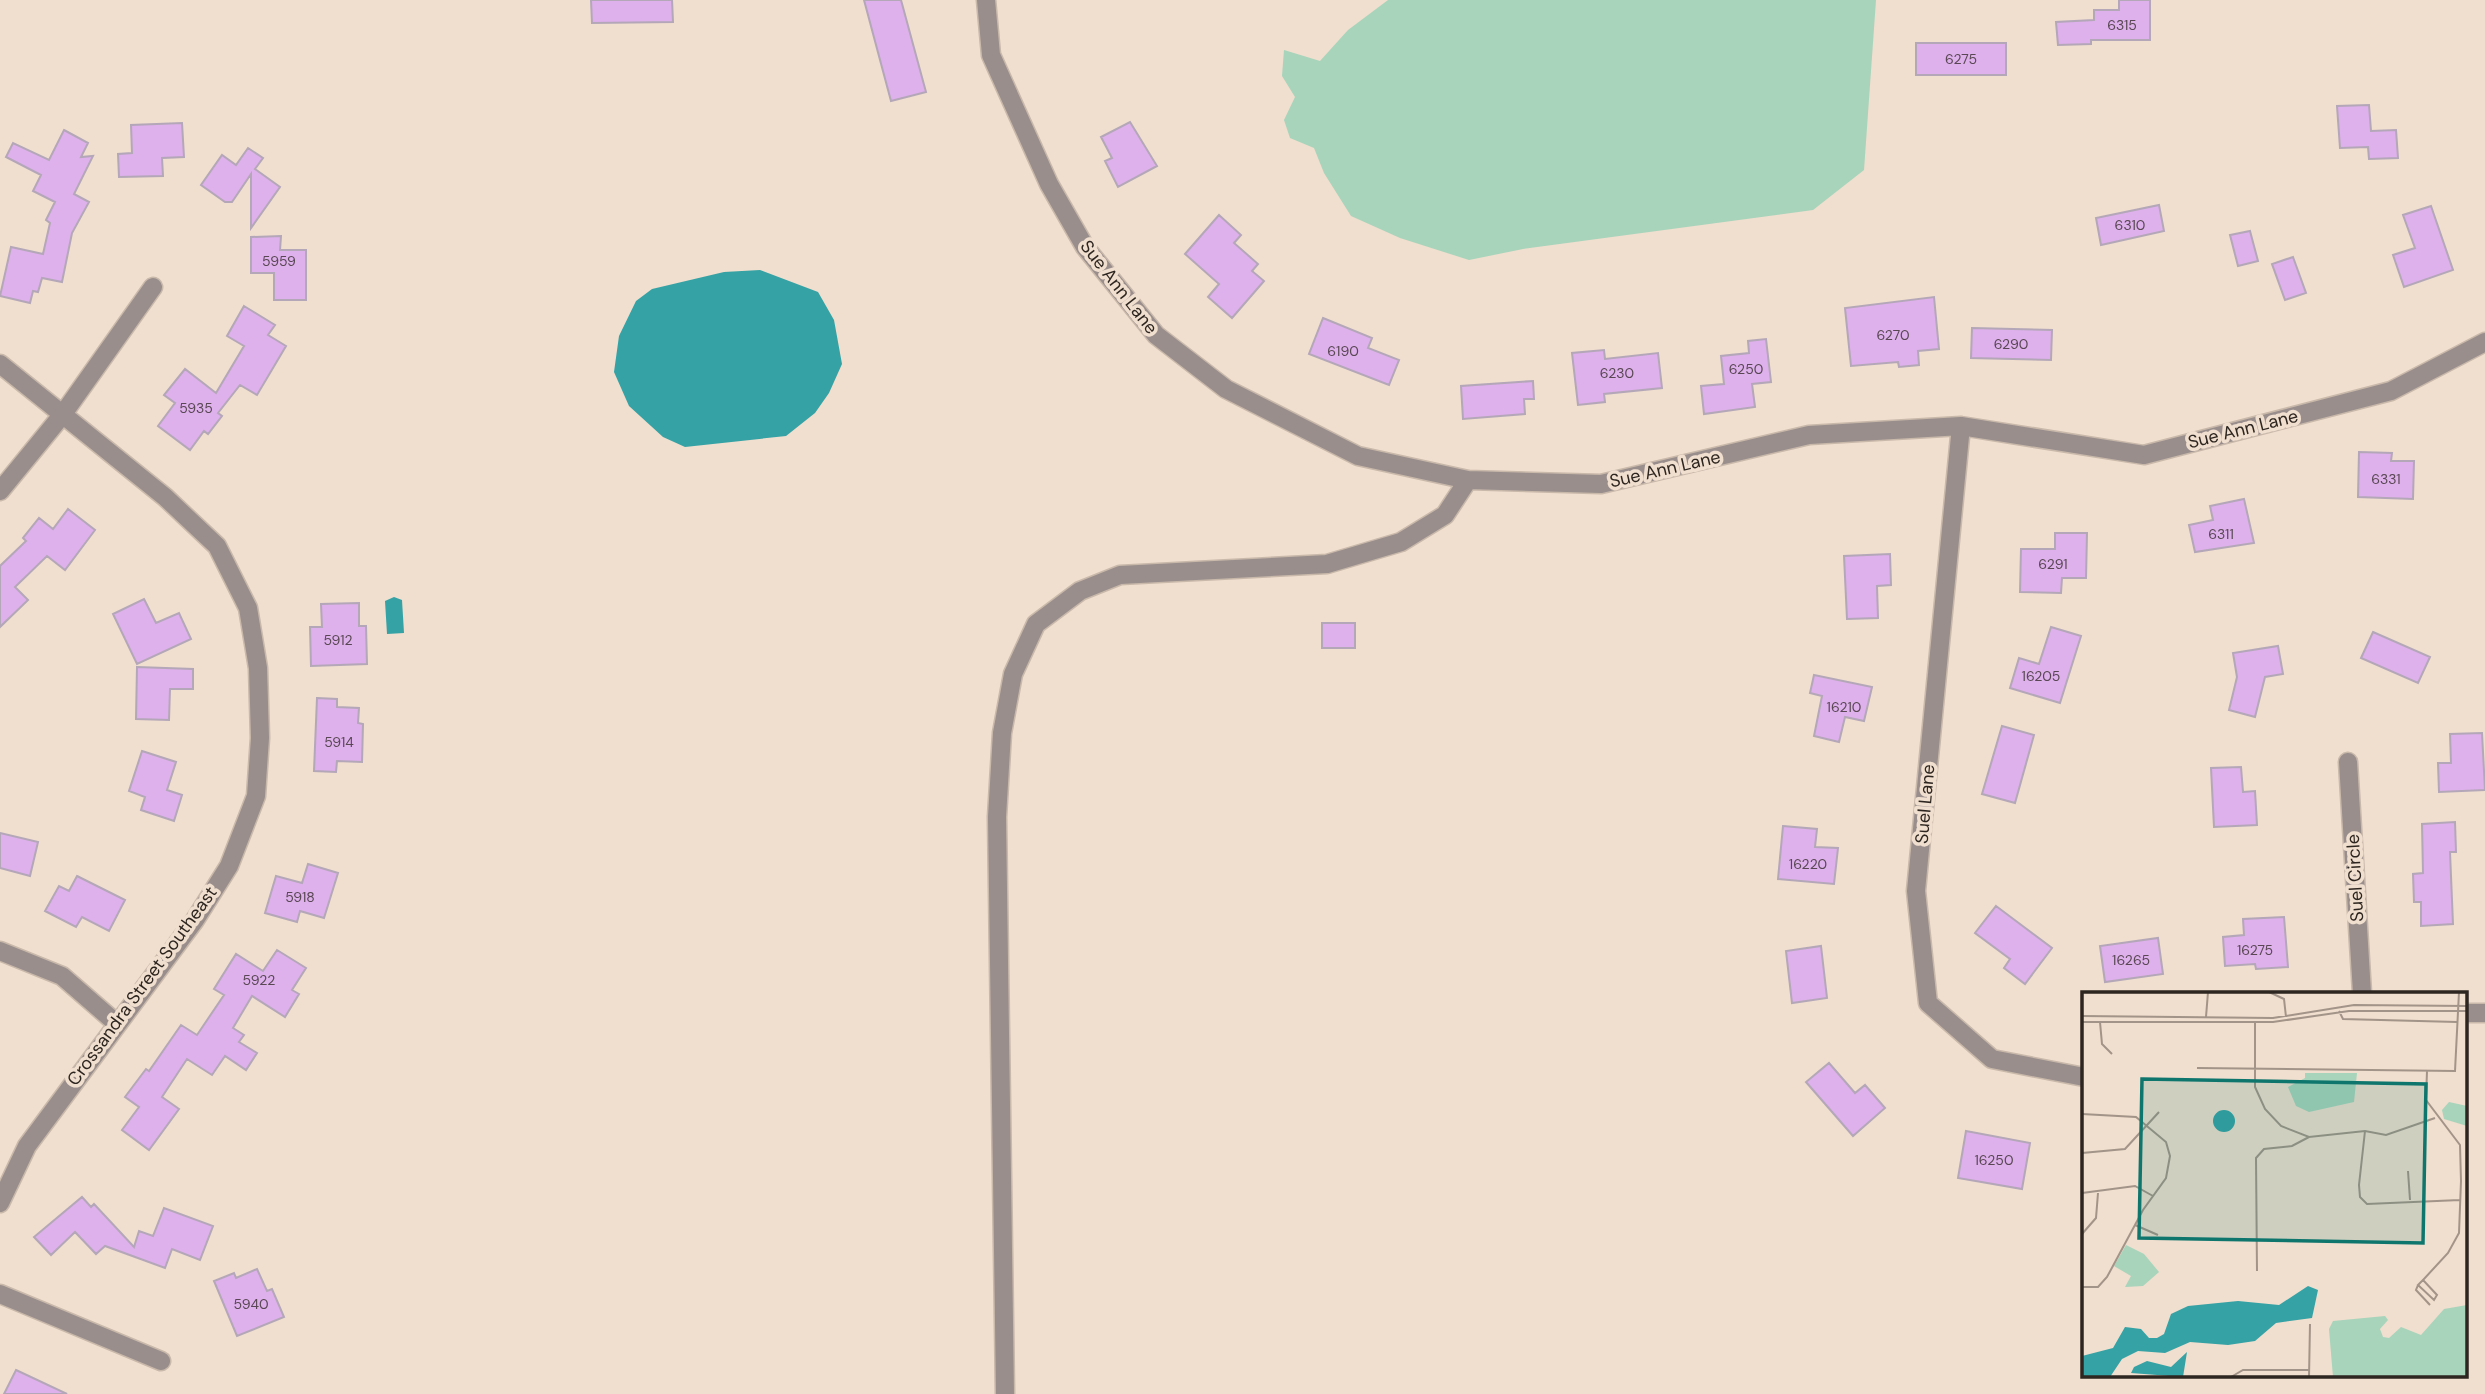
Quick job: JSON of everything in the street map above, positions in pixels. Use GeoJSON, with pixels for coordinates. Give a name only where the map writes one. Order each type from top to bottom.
{"type":"FeatureCollection","features":[{"type":"Feature","properties":{"kind":"street","name":"Sue Ann Lane"},"geometry":{"type":"LineString","coordinates":[[986,0],[991,55],[1049,184],[1085,247],[1156,335],[1226,389],[1358,456],[1468,480],[1601,484],[1809,435],[1961,426],[2144,455],[2391,391],[2485,342]]}},
{"type":"Feature","properties":{"kind":"street"},"geometry":{"type":"LineString","coordinates":[[0,491],[64,414],[153,287]]}},
{"type":"Feature","properties":{"kind":"street","name":"Crossandra Street Southeast"},"geometry":{"type":"LineString","coordinates":[[0,364],[164,497],[217,546],[248,608],[258,668],[260,738],[256,796],[229,866],[195,920],[27,1146],[0,1203]]}},
{"type":"Feature","properties":{"kind":"street","name":"Suel Lane"},"geometry":{"type":"LineString","coordinates":[[1961,426],[1916,891],[1928,1003],[1992,1059],[2082,1077]]}},
{"type":"Feature","properties":{"kind":"street"},"geometry":{"type":"LineString","coordinates":[[1005,1394],[997,817],[1002,733],[1013,674],[1036,624],[1080,591],[1120,576],[1327,564],[1401,542],[1444,515],[1468,480]]}},
{"type":"Feature","properties":{"kind":"street","name":"Suel Circle"},"geometry":{"type":"LineString","coordinates":[[2348,762],[2362,992]]}},
{"type":"Feature","properties":{"kind":"street"},"geometry":{"type":"LineString","coordinates":[[0,951],[62,976],[116,1023]]}},
{"type":"Feature","properties":{"kind":"street"},"geometry":{"type":"LineString","coordinates":[[0,1294],[162,1361]]}},
{"type":"Feature","properties":{"kind":"green space"},"geometry":{"type":"Polygon","coordinates":[[[1388,0],[1876,0],[1864,170],[1813,210],[1523,249],[1469,260],[1400,238],[1351,216],[1324,173],[1314,148],[1290,138],[1284,120],[1295,97],[1282,76],[1284,50],[1320,61],[1348,30],[1388,0]]]}},
{"type":"Feature","properties":{"kind":"water"},"geometry":{"type":"Polygon","coordinates":[[[760,270],[818,292],[834,320],[842,364],[829,393],[815,413],[786,436],[685,447],[663,437],[629,406],[614,372],[619,336],[636,301],[652,289],[724,272],[760,270]]]}},
{"type":"Feature","properties":{"kind":"water"},"geometry":{"type":"Polygon","coordinates":[[[394,597],[402,600],[404,633],[387,634],[385,601],[394,597]]]}},
{"type":"Feature","properties":{"kind":"building"},"geometry":{"type":"Polygon","coordinates":[[[591,0],[672,0],[673,22],[592,23],[591,0]]]}},
{"type":"Feature","properties":{"kind":"building"},"geometry":{"type":"Polygon","coordinates":[[[864,0],[901,0],[926,92],[891,101],[864,0]]]}},
{"type":"Feature","properties":{"kind":"building"},"geometry":{"type":"Polygon","coordinates":[[[2119,0],[2150,0],[2150,40],[2091,40],[2091,44],[2058,45],[2056,22],[2094,20],[2094,10],[2119,10],[2119,0]]]}},
{"type":"Feature","properties":{"kind":"building"},"geometry":{"type":"Polygon","coordinates":[[[1916,43],[2006,43],[2006,75],[1916,75],[1916,43]]]}},
{"type":"Feature","properties":{"kind":"building"},"geometry":{"type":"Polygon","coordinates":[[[2369,105],[2371,131],[2396,130],[2398,158],[2369,159],[2368,147],[2340,148],[2337,106],[2369,105]]]}},
{"type":"Feature","properties":{"kind":"building"},"geometry":{"type":"Polygon","coordinates":[[[1130,122],[1157,166],[1118,187],[1105,161],[1112,158],[1101,137],[1130,122]]]}},
{"type":"Feature","properties":{"kind":"building"},"geometry":{"type":"Polygon","coordinates":[[[182,123],[184,157],[162,158],[163,176],[119,177],[118,154],[132,153],[131,125],[182,123]]]}},
{"type":"Feature","properties":{"kind":"building"},"geometry":{"type":"Polygon","coordinates":[[[64,130],[88,143],[81,157],[93,156],[74,194],[89,202],[72,233],[62,282],[42,278],[38,292],[33,291],[30,303],[0,296],[11,247],[43,254],[50,223],[46,220],[55,202],[33,191],[41,175],[6,157],[13,143],[49,160],[64,130]]]}},
{"type":"Feature","properties":{"kind":"building"},"geometry":{"type":"Polygon","coordinates":[[[248,148],[263,158],[255,169],[280,187],[251,228],[251,174],[232,202],[225,202],[201,185],[222,155],[236,165],[248,148]]]}},
{"type":"Feature","properties":{"kind":"building"},"geometry":{"type":"Polygon","coordinates":[[[2159,205],[2164,231],[2101,245],[2096,218],[2159,205]]]}},
{"type":"Feature","properties":{"kind":"building"},"geometry":{"type":"Polygon","coordinates":[[[2431,206],[2453,270],[2404,287],[2393,255],[2415,248],[2403,215],[2431,206]]]}},
{"type":"Feature","properties":{"kind":"building"},"geometry":{"type":"Polygon","coordinates":[[[1219,215],[1241,235],[1234,243],[1258,264],[1252,271],[1264,281],[1232,318],[1208,297],[1219,284],[1185,254],[1219,215]]]}},
{"type":"Feature","properties":{"kind":"building"},"geometry":{"type":"Polygon","coordinates":[[[2250,231],[2258,261],[2238,266],[2230,235],[2250,231]]]}},
{"type":"Feature","properties":{"kind":"building"},"geometry":{"type":"Polygon","coordinates":[[[281,236],[280,250],[306,250],[306,300],[274,300],[274,273],[251,273],[251,237],[281,236]]]}},
{"type":"Feature","properties":{"kind":"building"},"geometry":{"type":"Polygon","coordinates":[[[2293,257],[2306,293],[2285,300],[2272,264],[2293,257]]]}},
{"type":"Feature","properties":{"kind":"building"},"geometry":{"type":"Polygon","coordinates":[[[1934,297],[1939,349],[1918,351],[1919,365],[1899,367],[1898,362],[1851,366],[1845,308],[1934,297]]]}},
{"type":"Feature","properties":{"kind":"building"},"geometry":{"type":"Polygon","coordinates":[[[244,306],[275,325],[268,335],[286,346],[257,395],[240,385],[218,413],[222,416],[208,434],[204,431],[190,450],[158,426],[175,403],[164,395],[185,369],[216,393],[244,346],[227,336],[244,306]]]}},
{"type":"Feature","properties":{"kind":"building"},"geometry":{"type":"Polygon","coordinates":[[[1323,318],[1372,338],[1368,348],[1399,360],[1389,385],[1309,354],[1323,318]]]}},
{"type":"Feature","properties":{"kind":"building"},"geometry":{"type":"Polygon","coordinates":[[[1972,328],[2052,330],[2051,360],[1971,358],[1972,328]]]}},
{"type":"Feature","properties":{"kind":"building"},"geometry":{"type":"Polygon","coordinates":[[[1766,339],[1771,382],[1752,384],[1755,407],[1704,414],[1701,386],[1724,384],[1721,356],[1749,353],[1748,341],[1766,339]]]}},
{"type":"Feature","properties":{"kind":"building"},"geometry":{"type":"Polygon","coordinates":[[[1604,350],[1605,359],[1658,353],[1662,388],[1604,394],[1605,402],[1578,405],[1572,353],[1604,350]]]}},
{"type":"Feature","properties":{"kind":"building"},"geometry":{"type":"Polygon","coordinates":[[[1533,381],[1534,399],[1524,399],[1525,414],[1463,419],[1461,386],[1533,381]]]}},
{"type":"Feature","properties":{"kind":"building"},"geometry":{"type":"Polygon","coordinates":[[[2359,452],[2392,453],[2391,461],[2414,461],[2413,499],[2358,497],[2359,452]]]}},
{"type":"Feature","properties":{"kind":"building"},"geometry":{"type":"Polygon","coordinates":[[[2244,499],[2254,543],[2195,552],[2189,525],[2213,520],[2210,506],[2244,499]]]}},
{"type":"Feature","properties":{"kind":"building"},"geometry":{"type":"Polygon","coordinates":[[[68,509],[95,530],[65,570],[47,556],[15,587],[28,600],[0,627],[0,566],[26,541],[23,538],[39,518],[53,529],[68,509]]]}},
{"type":"Feature","properties":{"kind":"building"},"geometry":{"type":"Polygon","coordinates":[[[2055,533],[2087,533],[2086,578],[2062,578],[2061,593],[2020,592],[2021,549],[2055,549],[2055,533]]]}},
{"type":"Feature","properties":{"kind":"building"},"geometry":{"type":"Polygon","coordinates":[[[1890,554],[1891,585],[1877,586],[1878,618],[1847,619],[1844,556],[1890,554]]]}},
{"type":"Feature","properties":{"kind":"building"},"geometry":{"type":"Polygon","coordinates":[[[144,599],[156,623],[179,613],[191,639],[137,664],[113,614],[144,599]]]}},
{"type":"Feature","properties":{"kind":"building"},"geometry":{"type":"Polygon","coordinates":[[[359,603],[359,626],[366,626],[367,664],[311,666],[310,627],[322,627],[321,604],[359,603]]]}},
{"type":"Feature","properties":{"kind":"building"},"geometry":{"type":"Polygon","coordinates":[[[1322,623],[1355,623],[1355,648],[1322,648],[1322,623]]]}},
{"type":"Feature","properties":{"kind":"building"},"geometry":{"type":"Polygon","coordinates":[[[2051,627],[2081,636],[2060,703],[2010,688],[2019,658],[2039,664],[2051,627]]]}},
{"type":"Feature","properties":{"kind":"building"},"geometry":{"type":"Polygon","coordinates":[[[2373,632],[2430,657],[2418,683],[2361,658],[2373,632]]]}},
{"type":"Feature","properties":{"kind":"building"},"geometry":{"type":"Polygon","coordinates":[[[2278,646],[2283,674],[2265,677],[2255,717],[2229,710],[2237,677],[2233,653],[2278,646]]]}},
{"type":"Feature","properties":{"kind":"building"},"geometry":{"type":"Polygon","coordinates":[[[137,667],[193,669],[193,689],[170,689],[169,720],[136,719],[137,667]]]}},
{"type":"Feature","properties":{"kind":"building"},"geometry":{"type":"Polygon","coordinates":[[[1814,675],[1872,687],[1864,721],[1845,717],[1839,742],[1814,736],[1822,696],[1810,693],[1814,675]]]}},
{"type":"Feature","properties":{"kind":"building"},"geometry":{"type":"Polygon","coordinates":[[[317,698],[337,699],[337,707],[359,708],[358,723],[363,724],[362,762],[337,761],[336,772],[314,771],[317,698]]]}},
{"type":"Feature","properties":{"kind":"building"},"geometry":{"type":"Polygon","coordinates":[[[2002,726],[2034,735],[2015,803],[1982,794],[2002,726]]]}},
{"type":"Feature","properties":{"kind":"building"},"geometry":{"type":"Polygon","coordinates":[[[2482,733],[2485,790],[2439,792],[2438,763],[2451,763],[2450,734],[2482,733]]]}},
{"type":"Feature","properties":{"kind":"building"},"geometry":{"type":"Polygon","coordinates":[[[142,751],[176,762],[167,790],[182,795],[174,821],[141,810],[145,797],[129,791],[142,751]]]}},
{"type":"Feature","properties":{"kind":"building"},"geometry":{"type":"Polygon","coordinates":[[[2241,767],[2243,792],[2255,791],[2257,825],[2214,827],[2211,768],[2241,767]]]}},
{"type":"Feature","properties":{"kind":"building"},"geometry":{"type":"Polygon","coordinates":[[[2455,822],[2456,852],[2450,852],[2453,924],[2421,926],[2421,902],[2414,902],[2413,874],[2423,873],[2422,824],[2455,822]]]}},
{"type":"Feature","properties":{"kind":"building"},"geometry":{"type":"Polygon","coordinates":[[[1783,826],[1817,829],[1815,847],[1838,848],[1834,884],[1778,879],[1783,826]]]}},
{"type":"Feature","properties":{"kind":"building"},"geometry":{"type":"Polygon","coordinates":[[[0,833],[38,842],[30,876],[0,868],[0,833]]]}},
{"type":"Feature","properties":{"kind":"building"},"geometry":{"type":"Polygon","coordinates":[[[308,864],[338,873],[324,918],[300,911],[297,922],[265,913],[276,876],[302,883],[308,864]]]}},
{"type":"Feature","properties":{"kind":"building"},"geometry":{"type":"Polygon","coordinates":[[[77,876],[125,900],[109,931],[82,917],[76,927],[45,911],[59,886],[69,891],[77,876]]]}},
{"type":"Feature","properties":{"kind":"building"},"geometry":{"type":"Polygon","coordinates":[[[1996,906],[2052,948],[2025,984],[2004,968],[2010,959],[1975,933],[1996,906]]]}},
{"type":"Feature","properties":{"kind":"building"},"geometry":{"type":"Polygon","coordinates":[[[2284,917],[2288,967],[2256,969],[2255,964],[2225,966],[2223,937],[2244,935],[2243,919],[2284,917]]]}},
{"type":"Feature","properties":{"kind":"building"},"geometry":{"type":"Polygon","coordinates":[[[2158,938],[2163,974],[2105,982],[2100,946],[2158,938]]]}},
{"type":"Feature","properties":{"kind":"building"},"geometry":{"type":"Polygon","coordinates":[[[1821,946],[1827,998],[1792,1003],[1786,951],[1821,946]]]}},
{"type":"Feature","properties":{"kind":"building"},"geometry":{"type":"Polygon","coordinates":[[[277,950],[306,968],[292,990],[299,994],[285,1017],[252,996],[233,1028],[244,1035],[239,1042],[257,1053],[246,1070],[225,1056],[212,1075],[187,1059],[162,1097],[179,1109],[149,1150],[122,1130],[139,1107],[125,1097],[146,1069],[149,1071],[181,1025],[197,1035],[224,995],[214,989],[236,954],[263,971],[277,950]]]}},
{"type":"Feature","properties":{"kind":"building"},"geometry":{"type":"Polygon","coordinates":[[[1829,1063],[1855,1093],[1865,1085],[1885,1108],[1853,1136],[1806,1082],[1829,1063]]]}},
{"type":"Feature","properties":{"kind":"building"},"geometry":{"type":"Polygon","coordinates":[[[1966,1131],[2030,1143],[2022,1189],[1958,1178],[1966,1131]]]}},
{"type":"Feature","properties":{"kind":"building"},"geometry":{"type":"Polygon","coordinates":[[[82,1197],[91,1207],[94,1204],[134,1247],[139,1231],[153,1236],[164,1208],[213,1226],[200,1260],[172,1249],[165,1268],[105,1246],[96,1254],[75,1232],[51,1255],[34,1237],[82,1197]]]}},
{"type":"Feature","properties":{"kind":"building"},"geometry":{"type":"Polygon","coordinates":[[[257,1269],[267,1291],[272,1289],[284,1317],[237,1336],[214,1281],[234,1273],[236,1278],[257,1269]]]}},
{"type":"Feature","properties":{"kind":"building"},"geometry":{"type":"Polygon","coordinates":[[[16,1370],[67,1394],[4,1394],[16,1370]]]}}]}
